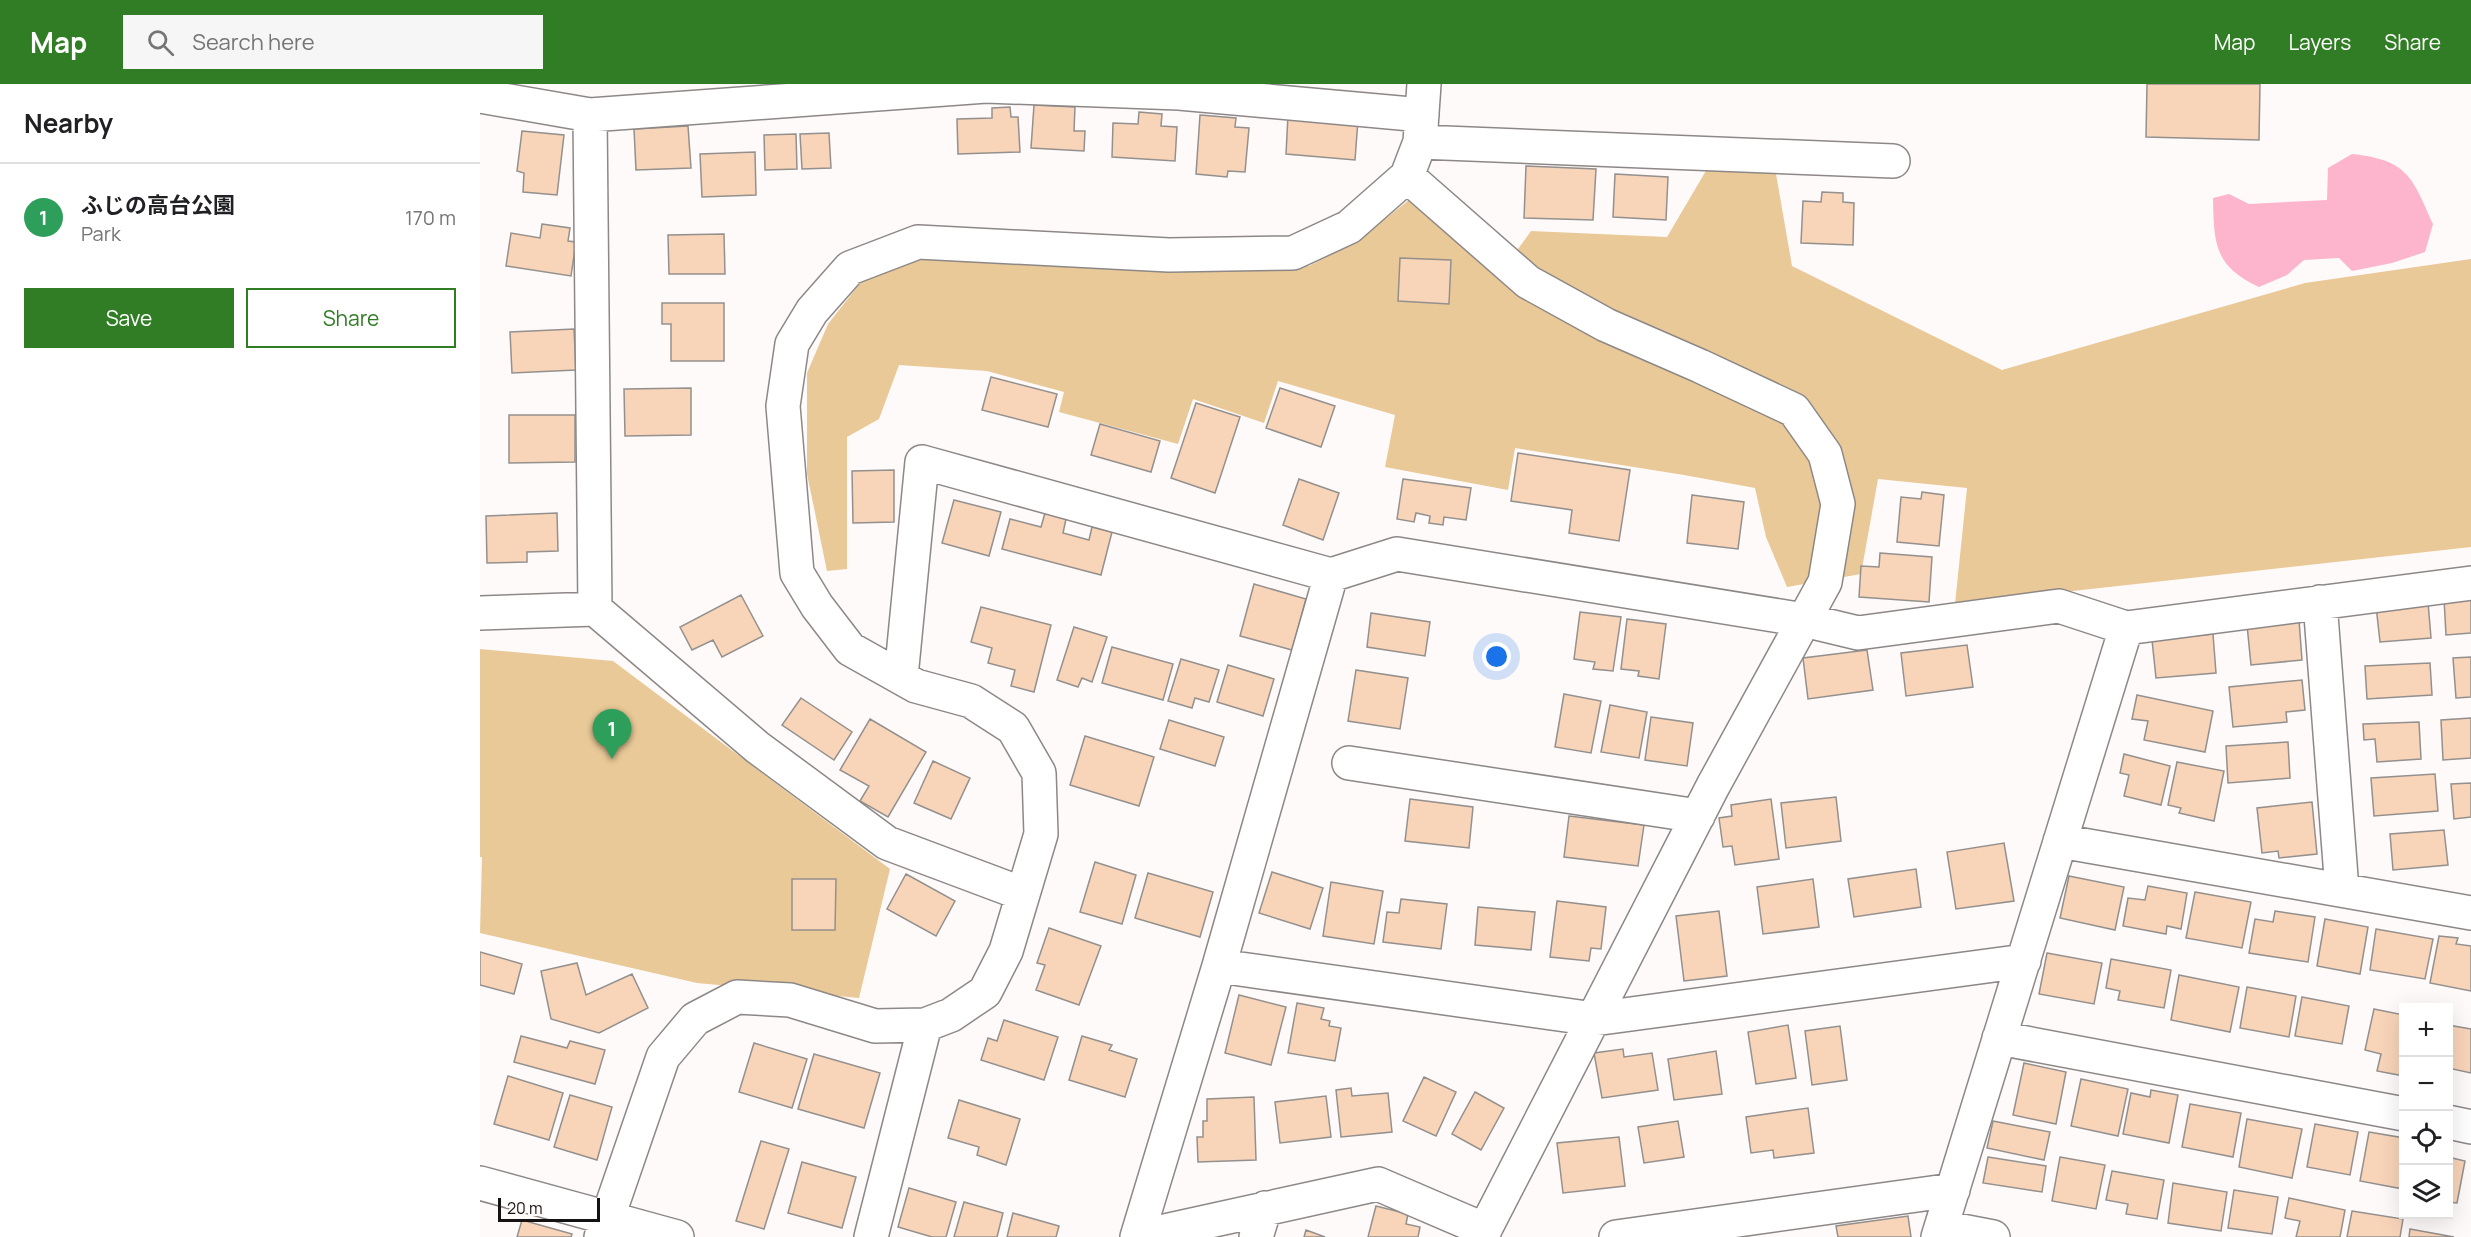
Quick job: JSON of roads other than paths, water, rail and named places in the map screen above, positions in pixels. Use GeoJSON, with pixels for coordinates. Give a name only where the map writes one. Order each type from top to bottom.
{"type":"FeatureCollection","features":[{"type":"Feature","properties":{"kind":"street"},"geometry":{"type":"LineString","coordinates":[[480,96],[590,115],[986,86],[1179,93],[1422,114],[1893,161]]}},
{"type":"Feature","properties":{"kind":"street"},"geometry":{"type":"LineString","coordinates":[[604,1227],[663,1057],[695,1018],[737,998],[790,1000],[875,1026],[925,1025],[951,1015],[985,992],[1006,951],[1041,834],[1038,772],[1013,728],[971,701],[916,686],[850,649],[817,606],[796,573],[783,406],[792,344],[812,311],[850,268],[918,243],[1169,255],[1293,253],[1349,227],[1407,176],[1422,114]]}},
{"type":"Feature","properties":{"kind":"street"},"geometry":{"type":"LineString","coordinates":[[590,115],[595,609]]}},
{"type":"Feature","properties":{"kind":"street"},"geometry":{"type":"LineString","coordinates":[[1331,575],[1219,966],[1137,1237],[1260,1222],[1378,1184],[1483,1233],[1698,816],[1825,582],[1838,504],[1826,454],[1794,410],[1700,366],[1606,326],[1528,282],[1407,176]]}},
{"type":"Feature","properties":{"kind":"street"},"geometry":{"type":"LineString","coordinates":[[901,677],[922,462],[1331,575],[1396,554],[1804,620],[1858,633],[2059,606],[2126,628],[2471,583]]}},
{"type":"Feature","properties":{"kind":"street"},"geometry":{"type":"LineString","coordinates":[[2320,602],[2342,890]]}},
{"type":"Feature","properties":{"kind":"street"},"geometry":{"type":"LineString","coordinates":[[480,613],[595,609],[757,747],[887,843],[1023,894]]}},
{"type":"Feature","properties":{"kind":"street"},"geometry":{"type":"LineString","coordinates":[[1993,1237],[1940,1232],[2126,628]]}},
{"type":"Feature","properties":{"kind":"street"},"geometry":{"type":"LineString","coordinates":[[1349,764],[1698,816]]}},
{"type":"Feature","properties":{"kind":"street"},"geometry":{"type":"LineString","coordinates":[[2060,841],[2471,913]]}},
{"type":"Feature","properties":{"kind":"street"},"geometry":{"type":"LineString","coordinates":[[1219,966],[1594,1018],[2024,961]]}},
{"type":"Feature","properties":{"kind":"street"},"geometry":{"type":"LineString","coordinates":[[871,1237],[925,1025]]}},
{"type":"Feature","properties":{"kind":"street"},"geometry":{"type":"LineString","coordinates":[[2000,1038],[2399,1113]]}},
{"type":"Feature","properties":{"kind":"street"},"geometry":{"type":"LineString","coordinates":[[2453,1123],[2471,1126]]}},
{"type":"Feature","properties":{"kind":"street"},"geometry":{"type":"LineString","coordinates":[[480,1183],[604,1227],[677,1237]]}},
{"type":"Feature","properties":{"kind":"street"},"geometry":{"type":"LineString","coordinates":[[1616,1237],[1953,1190]]}},
{"type":"Feature","properties":{"kind":"place","name":"ふじの高台公園"},"geometry":{"type":"Point","coordinates":[612,759]}}]}
